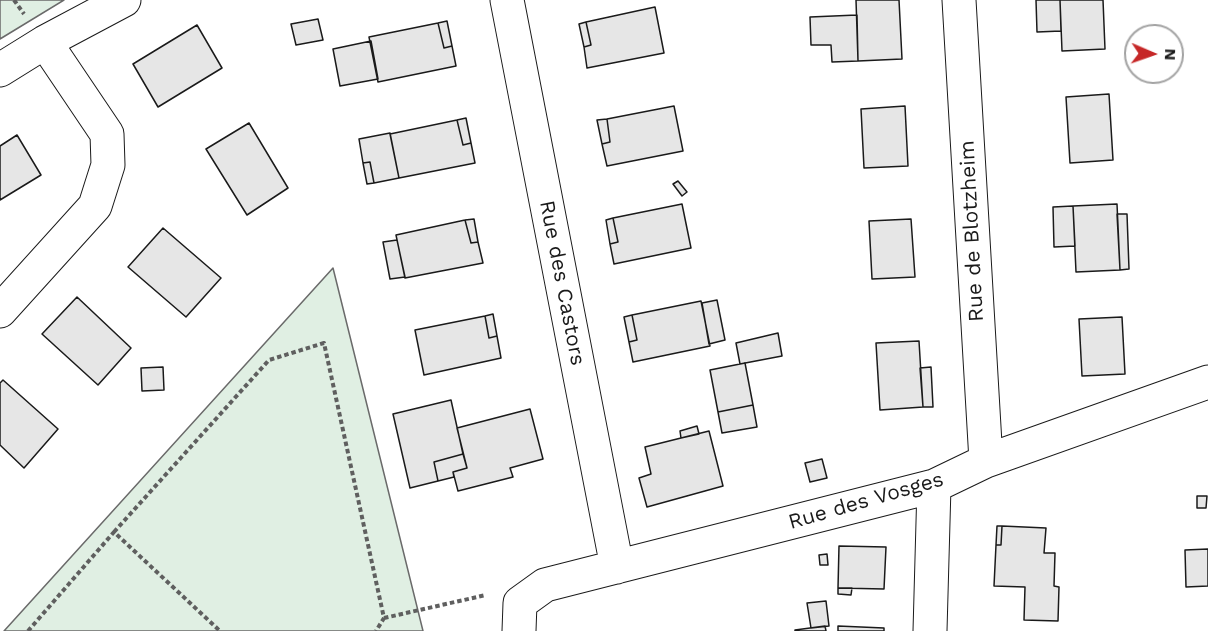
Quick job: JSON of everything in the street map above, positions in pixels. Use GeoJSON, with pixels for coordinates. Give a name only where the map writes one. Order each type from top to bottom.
{"type":"FeatureCollection","features":[{"type":"Feature","properties":{"kind":"street"},"geometry":{"type":"LineString","coordinates":[[0,70],[45,42],[124,0]]}},
{"type":"Feature","properties":{"kind":"street","name":"Rue des Castors"},"geometry":{"type":"LineString","coordinates":[[507,0],[617,567]]}},
{"type":"Feature","properties":{"kind":"street","name":"Rue de Blotzheim"},"geometry":{"type":"LineString","coordinates":[[959,0],[986,461]]}},
{"type":"Feature","properties":{"kind":"street"},"geometry":{"type":"LineString","coordinates":[[0,311],[95,206],[108,165],[107,134],[45,42]]}},
{"type":"Feature","properties":{"kind":"street","name":"Rue des Vosges"},"geometry":{"type":"LineString","coordinates":[[520,617],[545,585],[934,486],[986,461],[1208,382]]}},
{"type":"Feature","properties":{"kind":"street"},"geometry":{"type":"LineString","coordinates":[[930,631],[934,486]]}},
{"type":"Feature","properties":{"kind":"path"},"geometry":{"type":"LineString","coordinates":[[28,631],[114,531],[269,360],[324,343],[384,618],[376,631]]}},
{"type":"Feature","properties":{"kind":"path"},"geometry":{"type":"LineString","coordinates":[[114,531],[220,631]]}},
{"type":"Feature","properties":{"kind":"path"},"geometry":{"type":"LineString","coordinates":[[384,618],[483,594],[520,617]]}},
{"type":"Feature","properties":{"kind":"green space"},"geometry":{"type":"Polygon","coordinates":[[[0,0],[64,0],[0,39],[0,0]]]}},
{"type":"Feature","properties":{"kind":"green space"},"geometry":{"type":"Polygon","coordinates":[[[333,268],[423,631],[4,631],[333,268]]]}},
{"type":"Feature","properties":{"kind":"building"},"geometry":{"type":"Polygon","coordinates":[[[856,0],[899,0],[902,59],[858,61],[856,0]]]}},
{"type":"Feature","properties":{"kind":"building"},"geometry":{"type":"Polygon","coordinates":[[[1036,0],[1060,0],[1061,31],[1037,32],[1036,0]]]}},
{"type":"Feature","properties":{"kind":"building"},"geometry":{"type":"Polygon","coordinates":[[[1060,0],[1103,0],[1105,49],[1062,51],[1060,0]]]}},
{"type":"Feature","properties":{"kind":"building"},"geometry":{"type":"Polygon","coordinates":[[[655,7],[664,53],[587,68],[584,47],[591,45],[586,22],[655,7]]]}},
{"type":"Feature","properties":{"kind":"building"},"geometry":{"type":"Polygon","coordinates":[[[857,15],[858,61],[832,62],[831,45],[811,45],[810,17],[857,15]]]}},
{"type":"Feature","properties":{"kind":"building"},"geometry":{"type":"Polygon","coordinates":[[[318,19],[323,40],[296,45],[291,24],[318,19]]]}},
{"type":"Feature","properties":{"kind":"building"},"geometry":{"type":"Polygon","coordinates":[[[447,21],[452,46],[444,48],[438,23],[447,21]]]}},
{"type":"Feature","properties":{"kind":"building"},"geometry":{"type":"Polygon","coordinates":[[[586,22],[591,45],[584,47],[579,24],[586,22]]]}},
{"type":"Feature","properties":{"kind":"building"},"geometry":{"type":"Polygon","coordinates":[[[438,23],[444,48],[452,46],[456,66],[378,82],[369,37],[438,23]]]}},
{"type":"Feature","properties":{"kind":"building"},"geometry":{"type":"Polygon","coordinates":[[[197,25],[222,68],[158,107],[133,64],[197,25]]]}},
{"type":"Feature","properties":{"kind":"building"},"geometry":{"type":"Polygon","coordinates":[[[371,41],[378,79],[340,86],[333,49],[371,41]]]}},
{"type":"Feature","properties":{"kind":"building"},"geometry":{"type":"Polygon","coordinates":[[[1109,94],[1113,160],[1070,163],[1066,97],[1109,94]]]}},
{"type":"Feature","properties":{"kind":"building"},"geometry":{"type":"Polygon","coordinates":[[[674,106],[683,151],[607,166],[602,144],[610,142],[607,119],[674,106]]]}},
{"type":"Feature","properties":{"kind":"building"},"geometry":{"type":"Polygon","coordinates":[[[905,106],[908,166],[864,168],[861,109],[905,106]]]}},
{"type":"Feature","properties":{"kind":"building"},"geometry":{"type":"Polygon","coordinates":[[[466,118],[471,143],[463,145],[457,120],[466,118]]]}},
{"type":"Feature","properties":{"kind":"building"},"geometry":{"type":"Polygon","coordinates":[[[607,119],[610,142],[602,144],[597,120],[607,119]]]}},
{"type":"Feature","properties":{"kind":"building"},"geometry":{"type":"Polygon","coordinates":[[[457,120],[463,145],[471,143],[475,163],[399,178],[390,134],[457,120]]]}},
{"type":"Feature","properties":{"kind":"building"},"geometry":{"type":"Polygon","coordinates":[[[249,123],[288,188],[247,215],[206,149],[249,123]]]}},
{"type":"Feature","properties":{"kind":"building"},"geometry":{"type":"Polygon","coordinates":[[[390,133],[399,178],[374,183],[370,162],[363,163],[359,139],[390,133]]]}},
{"type":"Feature","properties":{"kind":"building"},"geometry":{"type":"Polygon","coordinates":[[[17,135],[41,175],[0,200],[0,146],[17,135]]]}},
{"type":"Feature","properties":{"kind":"building"},"geometry":{"type":"Polygon","coordinates":[[[370,162],[374,183],[367,184],[363,163],[370,162]]]}},
{"type":"Feature","properties":{"kind":"building"},"geometry":{"type":"Polygon","coordinates":[[[678,181],[687,192],[682,196],[673,184],[678,181]]]}},
{"type":"Feature","properties":{"kind":"building"},"geometry":{"type":"Polygon","coordinates":[[[682,204],[691,248],[614,264],[610,244],[618,242],[613,218],[682,204]]]}},
{"type":"Feature","properties":{"kind":"building"},"geometry":{"type":"Polygon","coordinates":[[[1117,204],[1120,270],[1076,272],[1073,206],[1117,204]]]}},
{"type":"Feature","properties":{"kind":"building"},"geometry":{"type":"Polygon","coordinates":[[[1073,206],[1075,246],[1054,247],[1053,207],[1073,206]]]}},
{"type":"Feature","properties":{"kind":"building"},"geometry":{"type":"Polygon","coordinates":[[[1117,214],[1127,214],[1129,269],[1120,270],[1117,214]]]}},
{"type":"Feature","properties":{"kind":"building"},"geometry":{"type":"Polygon","coordinates":[[[613,218],[618,242],[610,244],[606,220],[613,218]]]}},
{"type":"Feature","properties":{"kind":"building"},"geometry":{"type":"Polygon","coordinates":[[[474,219],[478,242],[471,243],[465,220],[474,219]]]}},
{"type":"Feature","properties":{"kind":"building"},"geometry":{"type":"Polygon","coordinates":[[[911,219],[915,277],[872,279],[869,221],[911,219]]]}},
{"type":"Feature","properties":{"kind":"building"},"geometry":{"type":"Polygon","coordinates":[[[465,220],[471,243],[478,242],[483,263],[405,278],[396,235],[465,220]]]}},
{"type":"Feature","properties":{"kind":"building"},"geometry":{"type":"Polygon","coordinates":[[[163,228],[221,278],[186,317],[128,267],[163,228]]]}},
{"type":"Feature","properties":{"kind":"building"},"geometry":{"type":"Polygon","coordinates":[[[397,240],[405,277],[390,279],[383,242],[397,240]]]}},
{"type":"Feature","properties":{"kind":"building"},"geometry":{"type":"Polygon","coordinates":[[[77,297],[131,348],[98,385],[42,334],[77,297]]]}},
{"type":"Feature","properties":{"kind":"building"},"geometry":{"type":"Polygon","coordinates":[[[717,300],[725,340],[709,344],[702,303],[717,300]]]}},
{"type":"Feature","properties":{"kind":"building"},"geometry":{"type":"Polygon","coordinates":[[[701,301],[710,346],[633,362],[629,342],[637,340],[632,315],[701,301]]]}},
{"type":"Feature","properties":{"kind":"building"},"geometry":{"type":"Polygon","coordinates":[[[493,314],[497,336],[489,338],[485,316],[493,314]]]}},
{"type":"Feature","properties":{"kind":"building"},"geometry":{"type":"Polygon","coordinates":[[[632,315],[637,340],[629,342],[624,317],[632,315]]]}},
{"type":"Feature","properties":{"kind":"building"},"geometry":{"type":"Polygon","coordinates":[[[485,316],[489,338],[497,336],[501,358],[424,375],[415,330],[485,316]]]}},
{"type":"Feature","properties":{"kind":"building"},"geometry":{"type":"Polygon","coordinates":[[[1122,317],[1125,374],[1082,376],[1079,319],[1122,317]]]}},
{"type":"Feature","properties":{"kind":"building"},"geometry":{"type":"Polygon","coordinates":[[[778,333],[782,356],[740,364],[736,343],[778,333]]]}},
{"type":"Feature","properties":{"kind":"building"},"geometry":{"type":"Polygon","coordinates":[[[919,341],[923,407],[880,410],[876,343],[919,341]]]}},
{"type":"Feature","properties":{"kind":"building"},"geometry":{"type":"Polygon","coordinates":[[[745,363],[753,405],[718,412],[710,370],[745,363]]]}},
{"type":"Feature","properties":{"kind":"building"},"geometry":{"type":"Polygon","coordinates":[[[163,367],[164,390],[142,391],[141,368],[163,367]]]}},
{"type":"Feature","properties":{"kind":"building"},"geometry":{"type":"Polygon","coordinates":[[[931,367],[933,407],[923,407],[920,368],[931,367]]]}},
{"type":"Feature","properties":{"kind":"building"},"geometry":{"type":"Polygon","coordinates":[[[3,380],[58,429],[24,468],[0,445],[0,383],[3,380]]]}},
{"type":"Feature","properties":{"kind":"building"},"geometry":{"type":"Polygon","coordinates":[[[451,400],[463,454],[434,462],[438,481],[410,488],[393,414],[451,400]]]}},
{"type":"Feature","properties":{"kind":"building"},"geometry":{"type":"Polygon","coordinates":[[[753,405],[757,427],[722,433],[718,412],[753,405]]]}},
{"type":"Feature","properties":{"kind":"building"},"geometry":{"type":"Polygon","coordinates":[[[530,409],[543,459],[510,468],[513,477],[458,491],[453,472],[467,468],[457,428],[530,409]]]}},
{"type":"Feature","properties":{"kind":"building"},"geometry":{"type":"Polygon","coordinates":[[[697,426],[699,434],[681,438],[680,431],[697,426]]]}},
{"type":"Feature","properties":{"kind":"building"},"geometry":{"type":"Polygon","coordinates":[[[709,431],[723,486],[647,507],[639,478],[651,474],[645,447],[709,431]]]}},
{"type":"Feature","properties":{"kind":"building"},"geometry":{"type":"Polygon","coordinates":[[[463,454],[467,468],[453,472],[454,477],[438,481],[434,462],[463,454]]]}},
{"type":"Feature","properties":{"kind":"building"},"geometry":{"type":"Polygon","coordinates":[[[822,459],[827,478],[810,482],[805,463],[822,459]]]}},
{"type":"Feature","properties":{"kind":"building"},"geometry":{"type":"Polygon","coordinates":[[[1197,496],[1207,496],[1206,508],[1197,508],[1197,496]]]}},
{"type":"Feature","properties":{"kind":"building"},"geometry":{"type":"Polygon","coordinates":[[[997,526],[1002,526],[1001,545],[996,545],[997,526]]]}},
{"type":"Feature","properties":{"kind":"building"},"geometry":{"type":"Polygon","coordinates":[[[1002,526],[1046,528],[1044,553],[1055,553],[1054,586],[1059,587],[1058,621],[1024,620],[1025,587],[994,586],[996,545],[1001,545],[1002,526]]]}},
{"type":"Feature","properties":{"kind":"building"},"geometry":{"type":"Polygon","coordinates":[[[839,546],[886,547],[884,589],[838,588],[839,546]]]}},
{"type":"Feature","properties":{"kind":"building"},"geometry":{"type":"Polygon","coordinates":[[[1208,549],[1208,586],[1186,587],[1185,550],[1208,549]]]}},
{"type":"Feature","properties":{"kind":"building"},"geometry":{"type":"Polygon","coordinates":[[[827,554],[828,565],[820,565],[819,555],[827,554]]]}},
{"type":"Feature","properties":{"kind":"building"},"geometry":{"type":"Polygon","coordinates":[[[838,588],[852,588],[851,595],[838,594],[838,588]]]}},
{"type":"Feature","properties":{"kind":"building"},"geometry":{"type":"Polygon","coordinates":[[[826,601],[829,626],[811,628],[807,603],[826,601]]]}},
{"type":"Feature","properties":{"kind":"building"},"geometry":{"type":"Polygon","coordinates":[[[825,626],[826,631],[795,631],[795,630],[825,626]]]}},
{"type":"Feature","properties":{"kind":"building"},"geometry":{"type":"Polygon","coordinates":[[[838,626],[884,628],[884,631],[838,631],[838,626]]]}}]}
